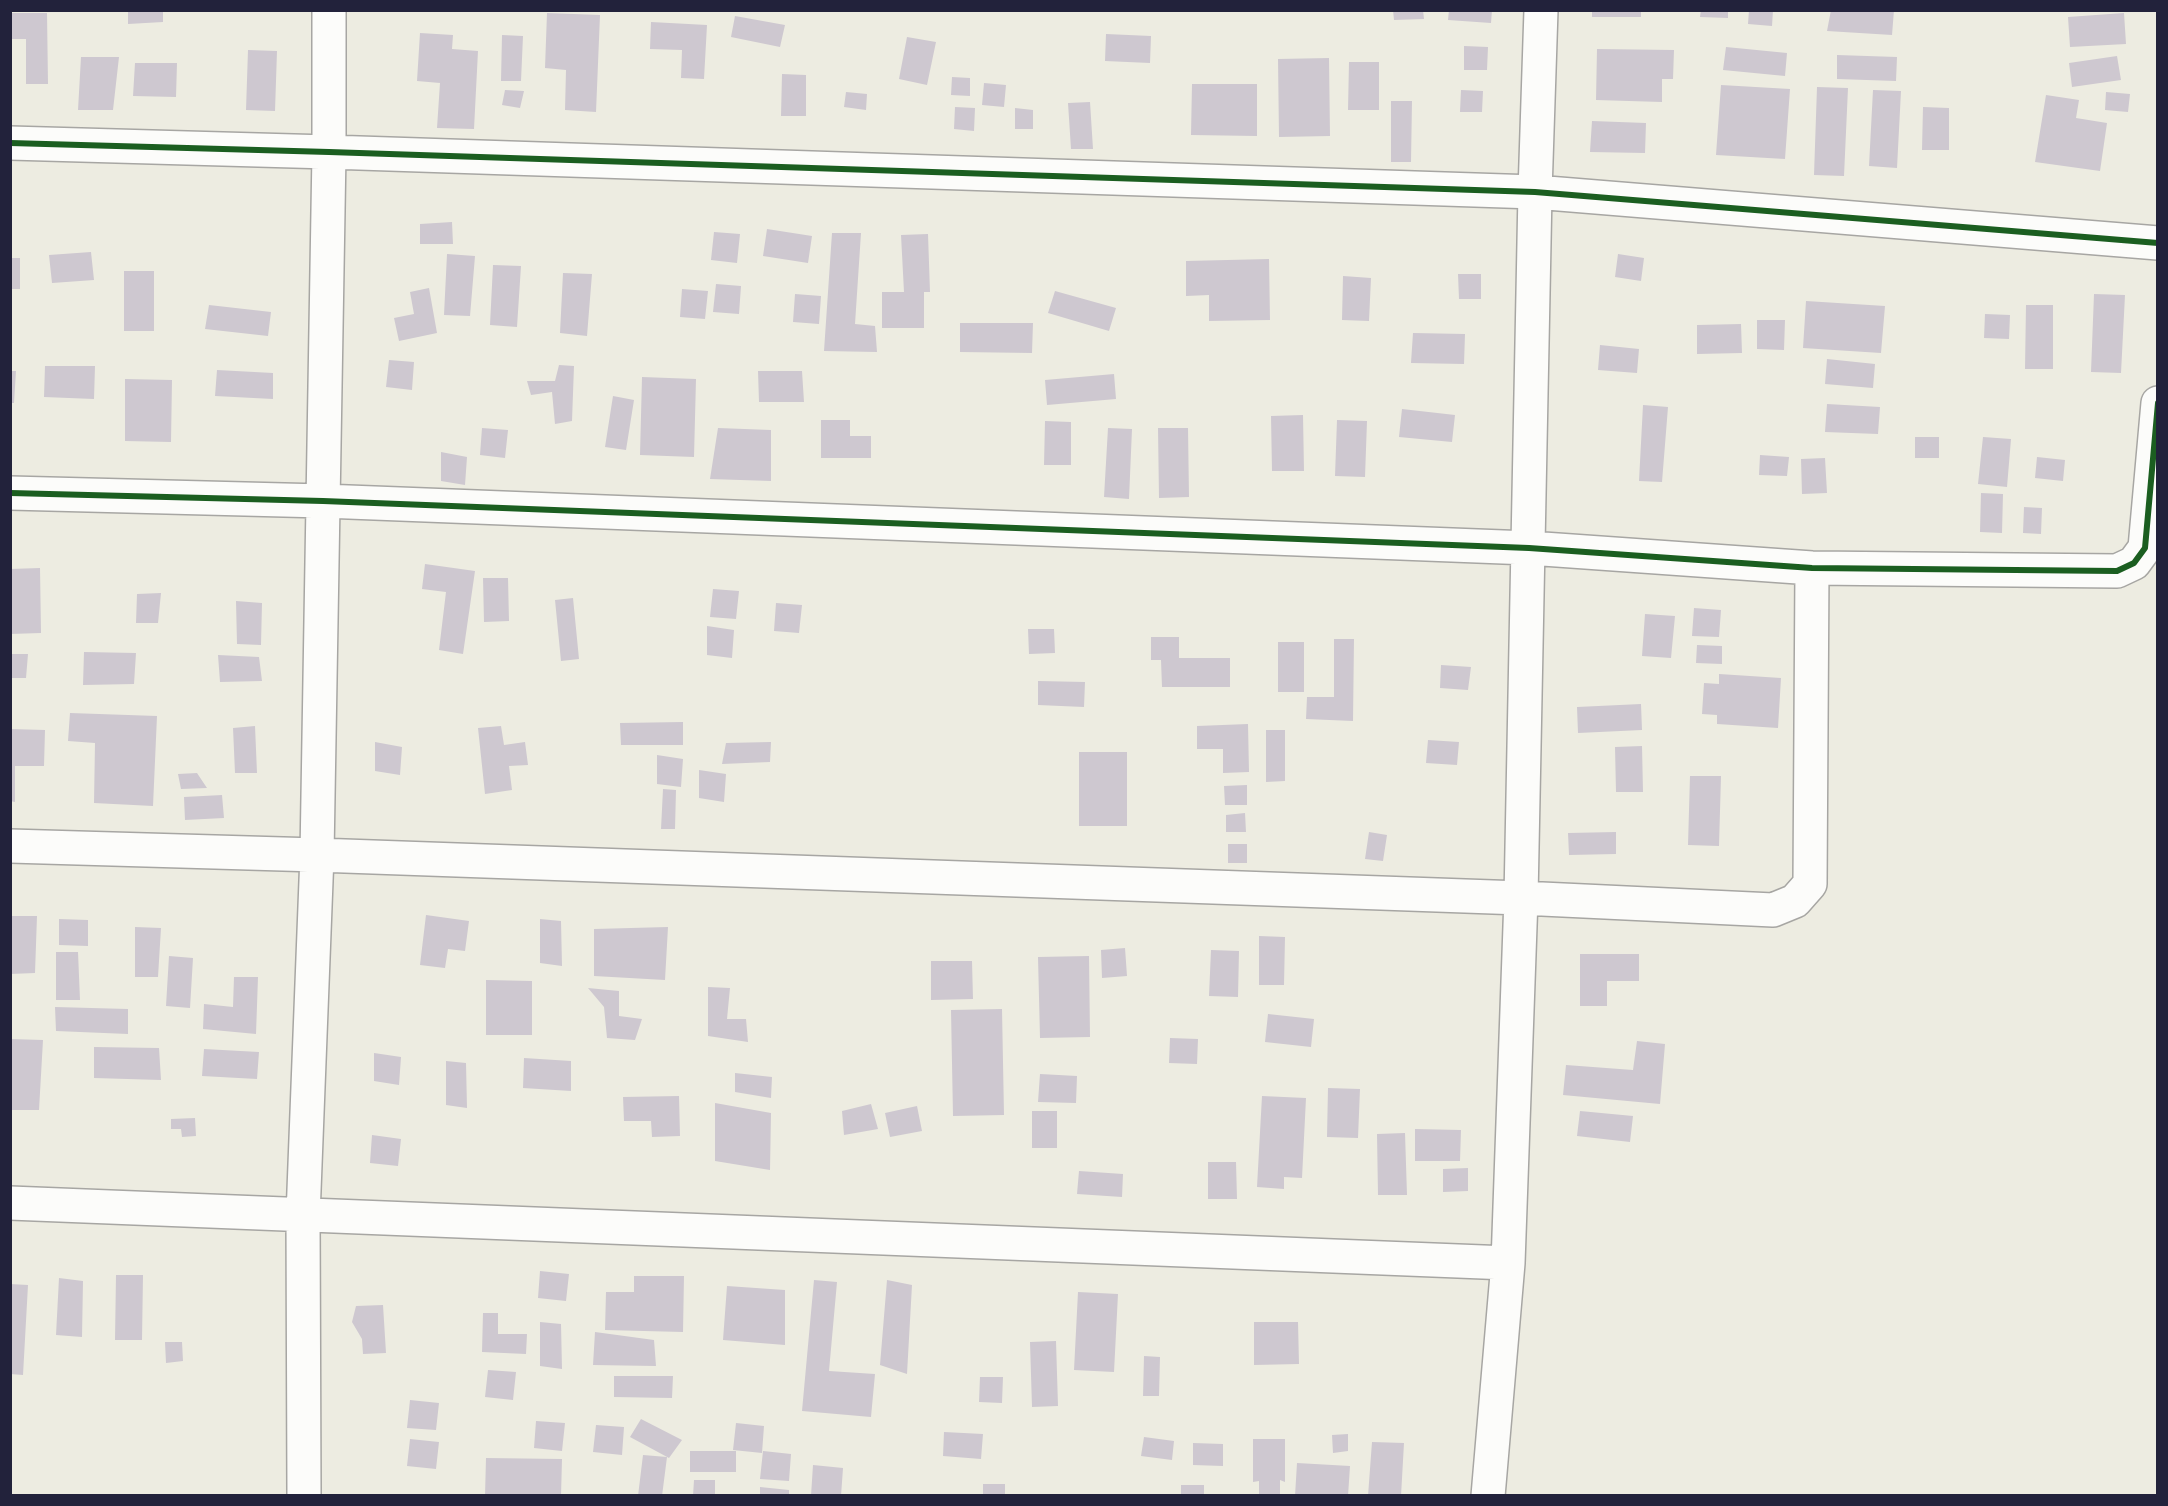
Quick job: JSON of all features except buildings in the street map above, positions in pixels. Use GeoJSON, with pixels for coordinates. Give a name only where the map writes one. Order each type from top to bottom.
{"type":"FeatureCollection","features":[{"type":"Feature","properties":{"kind":"street"},"geometry":{"type":"LineString","coordinates":[[304,1496],[303,1216],[317,855],[329,152],[329,10]]}},
{"type":"Feature","properties":{"kind":"street"},"geometry":{"type":"LineString","coordinates":[[1488,1496],[1508,1263],[1521,898],[1535,192],[1541,10]]}},
{"type":"Feature","properties":{"kind":"street"},"geometry":{"type":"LineString","coordinates":[[10,143],[1535,192],[2157,243]]}},
{"type":"Feature","properties":{"kind":"street"},"geometry":{"type":"LineString","coordinates":[[10,493],[323,501],[1529,548],[1812,568],[2117,571],[2134,563],[2145,548],[2157,403]]}},
{"type":"Feature","properties":{"kind":"street"},"geometry":{"type":"LineString","coordinates":[[10,846],[1521,898],[1773,910],[1796,901],[1810,884],[1812,568]]}},
{"type":"Feature","properties":{"kind":"street"},"geometry":{"type":"LineString","coordinates":[[10,1203],[1508,1263]]}},
{"type":"Feature","properties":{"kind":"cycle path"},"geometry":{"type":"LineString","coordinates":[[10,143],[1535,192],[2158,243]]}},
{"type":"Feature","properties":{"kind":"cycle path"},"geometry":{"type":"LineString","coordinates":[[10,493],[323,501],[1529,548],[1812,568],[2117,571],[2134,563],[2145,548],[2158,403]]}}]}
